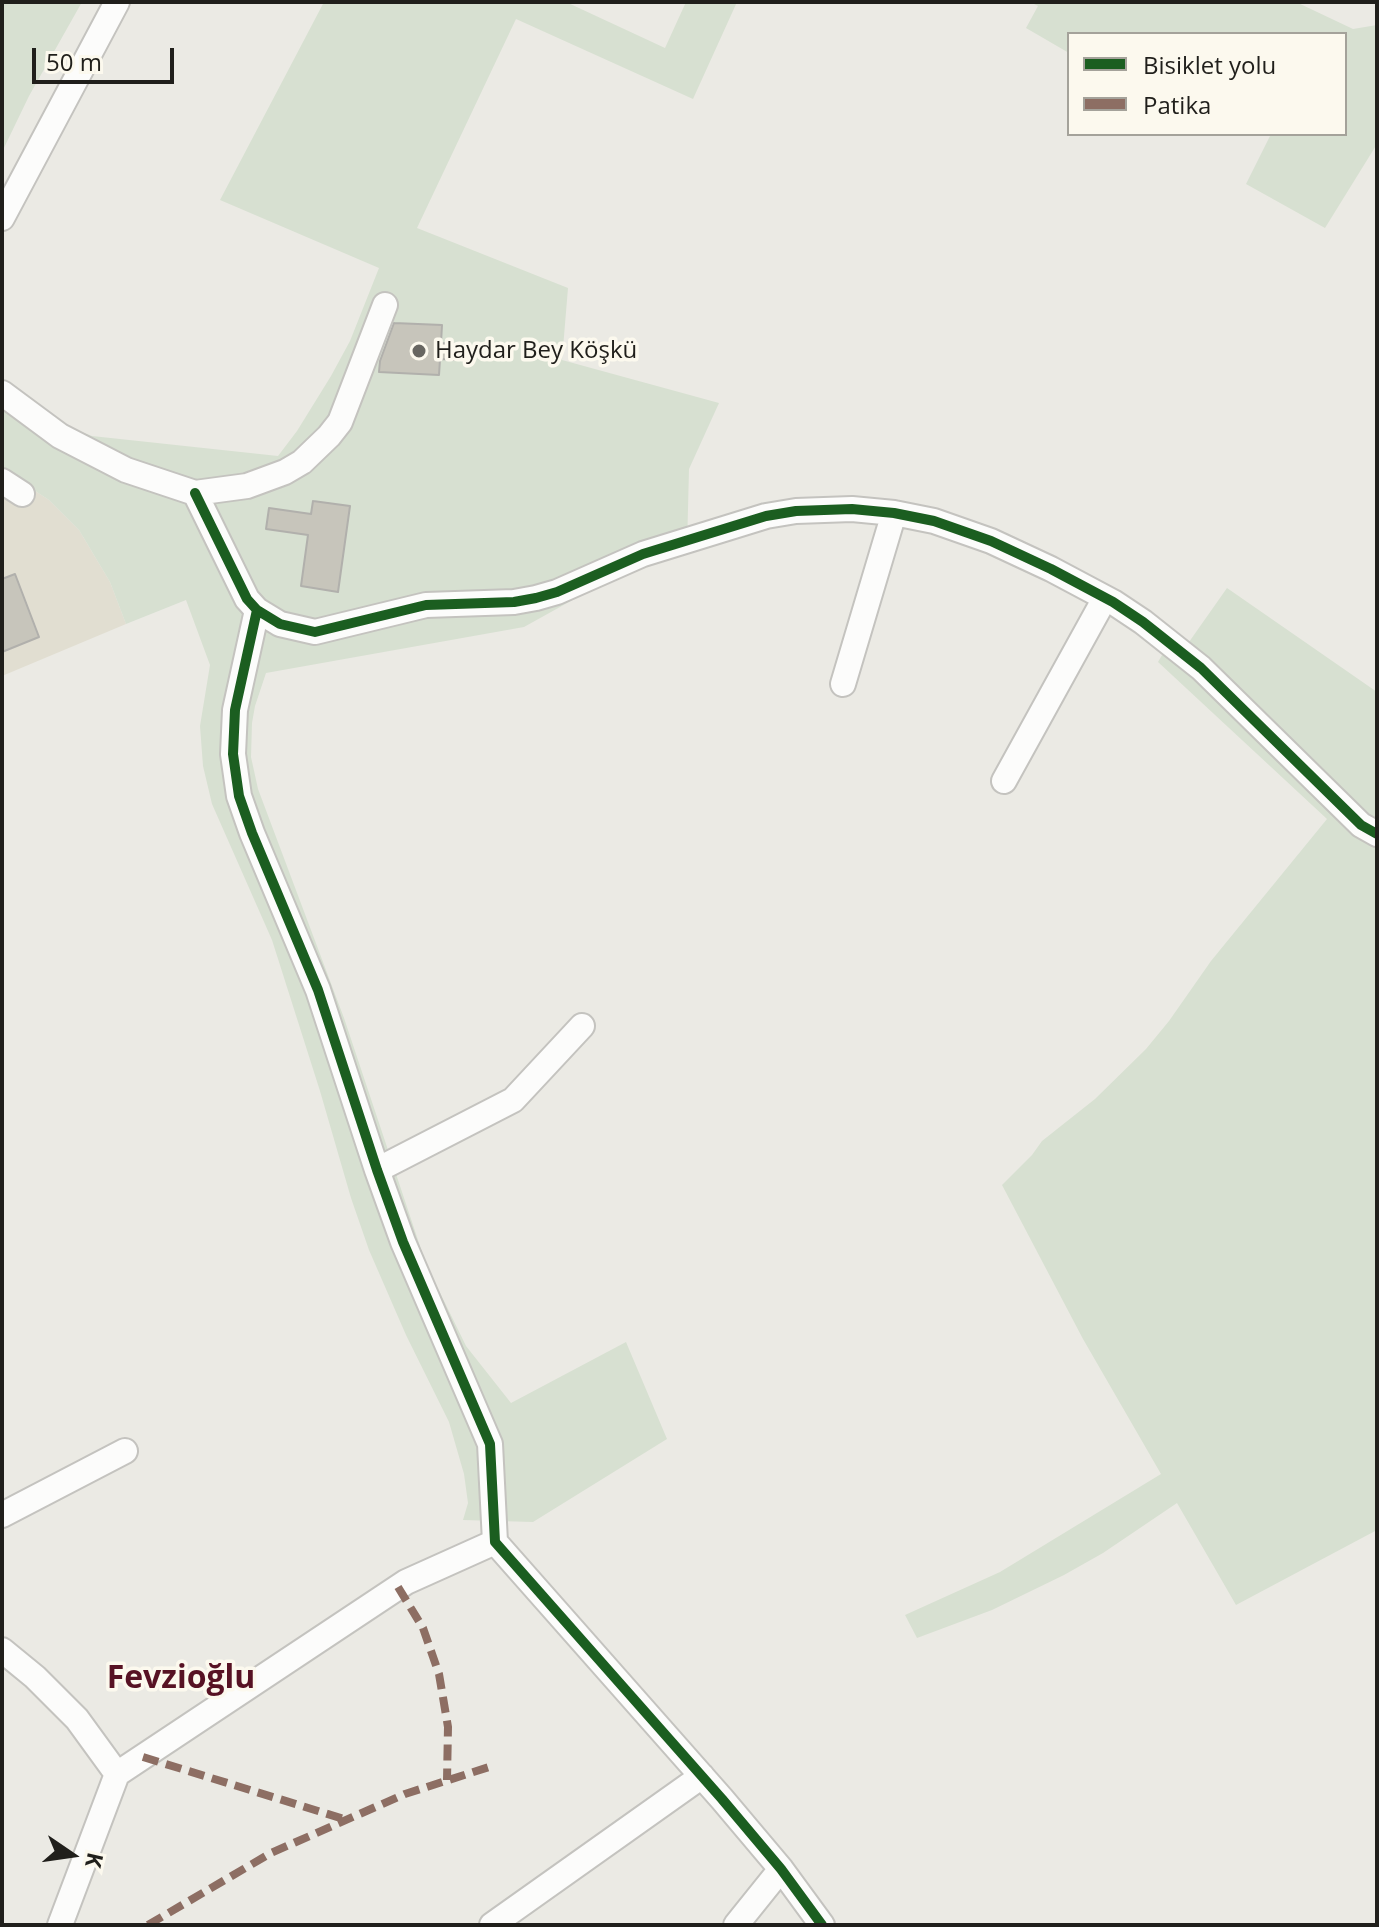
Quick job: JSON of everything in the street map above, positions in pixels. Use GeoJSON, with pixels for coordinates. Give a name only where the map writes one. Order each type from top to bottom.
{"type":"FeatureCollection","features":[{"type":"Feature","properties":{"kind":"street"},"geometry":{"type":"LineString","coordinates":[[2,218],[117,2]]}},
{"type":"Feature","properties":{"kind":"street"},"geometry":{"type":"LineString","coordinates":[[2,393],[36,420],[92,455],[148,479],[195,493],[221,491],[266,480],[293,467],[316,450],[340,422],[385,305]]}},
{"type":"Feature","properties":{"kind":"street"},"geometry":{"type":"LineString","coordinates":[[195,493],[239,588],[257,610],[291,629],[315,632],[426,605],[536,598],[643,554],[766,516],[826,509],[894,513],[934,521],[991,541],[1105,598],[1143,622],[1191,660],[1361,825],[1377,834]]}},
{"type":"Feature","properties":{"kind":"street"},"geometry":{"type":"LineString","coordinates":[[843,684],[894,513]]}},
{"type":"Feature","properties":{"kind":"street"},"geometry":{"type":"LineString","coordinates":[[1004,781],[1105,598]]}},
{"type":"Feature","properties":{"kind":"street"},"geometry":{"type":"LineString","coordinates":[[257,610],[235,710],[233,754],[239,796],[318,990],[377,1170],[425,1296],[490,1444],[495,1542],[702,1776],[781,1869],[822,1925]]}},
{"type":"Feature","properties":{"kind":"street"},"geometry":{"type":"LineString","coordinates":[[377,1170],[513,1100],[582,1026]]}},
{"type":"Feature","properties":{"kind":"street"},"geometry":{"type":"LineString","coordinates":[[2,1515],[125,1451]]}},
{"type":"Feature","properties":{"kind":"street"},"geometry":{"type":"LineString","coordinates":[[60,1925],[117,1774],[406,1582],[495,1542]]}},
{"type":"Feature","properties":{"kind":"street"},"geometry":{"type":"LineString","coordinates":[[2,1650],[35,1677],[77,1719],[117,1774]]}},
{"type":"Feature","properties":{"kind":"street"},"geometry":{"type":"LineString","coordinates":[[504,1922],[702,1776]]}},
{"type":"Feature","properties":{"kind":"street"},"geometry":{"type":"LineString","coordinates":[[736,1925],[781,1869]]}},
{"type":"Feature","properties":{"kind":"shaded area"},"geometry":{"type":"Polygon","coordinates":[[[2,469],[49,500],[79,530],[110,582],[126,624],[2,676],[2,469]]]}},
{"type":"Feature","properties":{"kind":"green space"},"geometry":{"type":"Polygon","coordinates":[[[2,2],[82,2],[29,96],[2,152],[2,2]]]}},
{"type":"Feature","properties":{"kind":"green space"},"geometry":{"type":"Polygon","coordinates":[[[324,2],[566,2],[665,48],[686,2],[737,2],[693,99],[516,19],[417,228],[568,288],[562,360],[719,403],[689,469],[687,548],[605,582],[524,627],[266,673],[252,723],[251,757],[258,789],[344,1018],[426,1264],[466,1346],[511,1403],[626,1342],[667,1439],[533,1522],[463,1520],[468,1503],[464,1474],[449,1422],[369,1250],[272,940],[212,804],[203,766],[200,726],[210,665],[186,600],[126,624],[110,582],[79,530],[49,500],[2,469],[2,377],[31,406],[92,436],[278,456],[297,431],[350,341],[379,268],[220,200],[324,2]]]}},
{"type":"Feature","properties":{"kind":"green space"},"geometry":{"type":"Polygon","coordinates":[[[1030,2],[1296,2],[1353,29],[1377,25],[1377,144],[1325,228],[1246,184],[1270,136],[1347,136],[1347,32],[1067,32],[1067,52],[1026,28],[1038,6],[1030,2]]]}},
{"type":"Feature","properties":{"kind":"green space"},"geometry":{"type":"Polygon","coordinates":[[[1227,588],[1377,692],[1377,1530],[1236,1605],[1177,1503],[1103,1553],[1064,1575],[992,1610],[917,1638],[905,1615],[1000,1572],[1161,1474],[1083,1339],[1002,1185],[1042,1141],[1095,1099],[1146,1049],[1211,961],[1327,819],[1158,662],[1175,633],[1189,642],[1227,588]]]}},
{"type":"Feature","properties":{"kind":"building","name":"Haydar Bey Köşkü"},"geometry":{"type":"Polygon","coordinates":[[[394,323],[442,325],[441,343],[458,344],[457,360],[440,359],[439,375],[379,372],[394,323]]]}},
{"type":"Feature","properties":{"kind":"building"},"geometry":{"type":"Polygon","coordinates":[[[313,501],[350,506],[338,592],[301,586],[308,535],[266,529],[269,508],[311,514],[313,501]]]}},
{"type":"Feature","properties":{"kind":"building"},"geometry":{"type":"Polygon","coordinates":[[[15,574],[39,637],[2,652],[2,579],[15,574]]]}},
{"type":"Feature","properties":{"kind":"marked path"},"geometry":{"type":"LineString","coordinates":[[398,1587],[423,1628],[439,1674],[448,1727],[447,1780]]}},
{"type":"Feature","properties":{"kind":"marked path"},"geometry":{"type":"LineString","coordinates":[[143,1757],[344,1819]]}},
{"type":"Feature","properties":{"kind":"marked path"},"geometry":{"type":"LineString","coordinates":[[148,1925],[271,1853],[405,1794],[489,1767]]}},
{"type":"Feature","properties":{"kind":"cycle path"},"geometry":{"type":"LineString","coordinates":[[195,493],[247,599],[257,610],[280,624],[315,632],[426,605],[514,602],[536,598],[557,592],[643,554],[766,516],[796,511],[852,509],[934,521],[991,541],[1051,569],[1143,622],[1201,668],[1361,825],[1377,834]]}},
{"type":"Feature","properties":{"kind":"cycle path"},"geometry":{"type":"LineString","coordinates":[[257,610],[235,710],[233,754],[239,796],[318,990],[403,1242],[490,1444],[495,1542],[722,1799],[781,1869],[822,1925]]}},
{"type":"Feature","properties":{"kind":"place","name":"Haydar Bey Köşkü"},"geometry":{"type":"Point","coordinates":[419,351]}},
{"type":"Feature","properties":{"kind":"district","name":"Fevzioğlu"},"geometry":{"type":"Point","coordinates":[181,1679]}}]}
